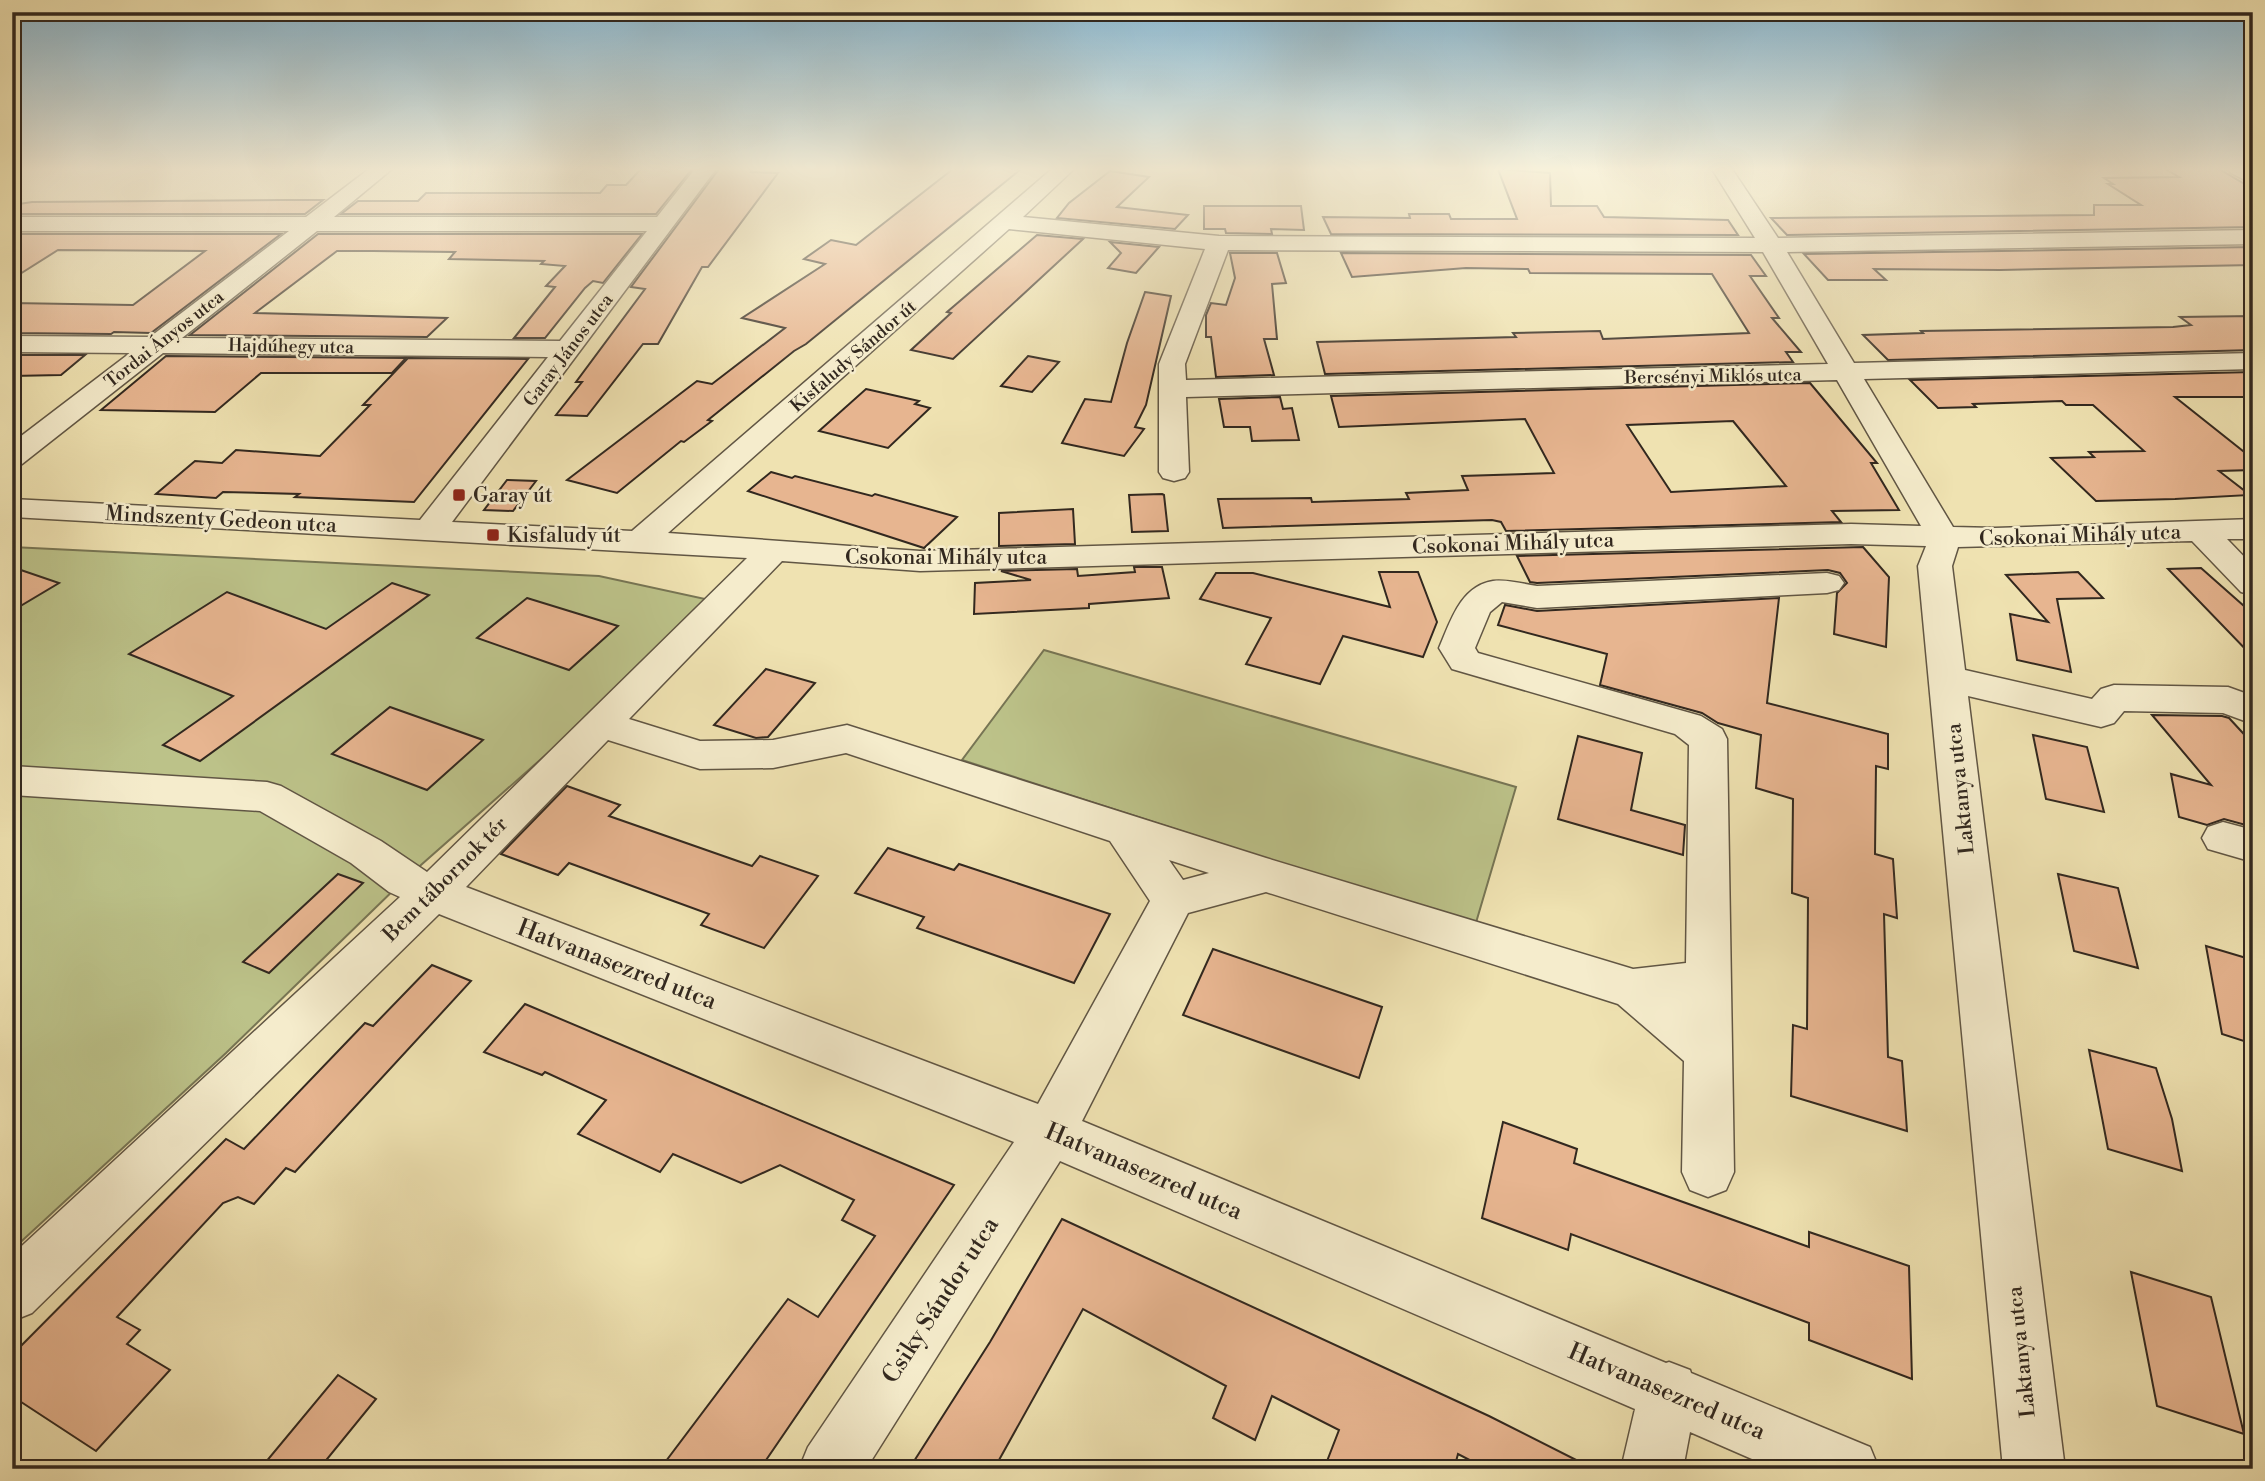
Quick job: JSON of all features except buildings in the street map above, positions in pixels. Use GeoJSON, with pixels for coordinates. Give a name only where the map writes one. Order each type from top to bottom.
{"type":"FeatureCollection","features":[{"type":"Feature","properties":{"kind":"street","name":"Tordai Ányos utca"},"geometry":{"type":"LineString","coordinates":[[12,458],[293,238]]}},
{"type":"Feature","properties":{"kind":"street","name":"Garay János utca"},"geometry":{"type":"LineString","coordinates":[[429,530],[570,349],[652,238]]}},
{"type":"Feature","properties":{"kind":"street","name":"Kisfaludy Sándor út"},"geometry":{"type":"LineString","coordinates":[[640,541],[988,238]]}},
{"type":"Feature","properties":{"kind":"street"},"geometry":{"type":"LineString","coordinates":[[1170,238],[1219,243],[1771,245],[2186,238]]}},
{"type":"Feature","properties":{"kind":"street"},"geometry":{"type":"LineString","coordinates":[[1767,238],[1944,539]]}},
{"type":"Feature","properties":{"kind":"street"},"geometry":{"type":"LineString","coordinates":[[1174,472],[1174,389],[1171,364],[1219,243]]}},
{"type":"Feature","properties":{"kind":"street","name":"Hajdúhegy utca"},"geometry":{"type":"LineString","coordinates":[[12,344],[570,349]]}},
{"type":"Feature","properties":{"kind":"street","name":"Bercsényi Miklós utca"},"geometry":{"type":"LineString","coordinates":[[1174,389],[2253,361]]}},
{"type":"Feature","properties":{"kind":"street","name":"Mindszenty Gedeon utca"},"geometry":{"type":"LineString","coordinates":[[12,508],[429,530]]}},
{"type":"Feature","properties":{"kind":"street"},"geometry":{"type":"LineString","coordinates":[[677,509],[774,550]]}},
{"type":"Feature","properties":{"kind":"street","name":"Csokonai Mihály utca"},"geometry":{"type":"LineString","coordinates":[[774,550],[849,558],[920,561],[1852,534],[1944,539],[2253,529]]}},
{"type":"Feature","properties":{"kind":"street"},"geometry":{"type":"LineString","coordinates":[[429,530],[774,550]]}},
{"type":"Feature","properties":{"kind":"street"},"geometry":{"type":"LineString","coordinates":[[2201,532],[2253,585]]}},
{"type":"Feature","properties":{"kind":"street","name":"Laktanya utca"},"geometry":{"type":"LineString","coordinates":[[1944,539],[1935,566],[2034,1469]]}},
{"type":"Feature","properties":{"kind":"street","name":"Bem tábornok tér"},"geometry":{"type":"LineString","coordinates":[[12,1293],[433,893],[774,550]]}},
{"type":"Feature","properties":{"kind":"street"},"geometry":{"type":"LineString","coordinates":[[1708,1172],[1708,740],[1688,725],[1465,661],[1457,648],[1475,606],[1495,591],[1537,597],[1827,583]]}},
{"type":"Feature","properties":{"kind":"street"},"geometry":{"type":"LineString","coordinates":[[1948,679],[2101,714],[2114,698],[2228,700],[2253,711]]}},
{"type":"Feature","properties":{"kind":"street"},"geometry":{"type":"LineString","coordinates":[[601,724],[700,755],[773,754],[847,740],[1633,989],[1709,1052]]}},
{"type":"Feature","properties":{"kind":"street","name":"Hatvanasezred utca"},"geometry":{"type":"LineString","coordinates":[[12,780],[267,797],[366,852],[404,880],[433,893],[1050,1132],[1669,1391],[1848,1469]]}},
{"type":"Feature","properties":{"kind":"street"},"geometry":{"type":"LineString","coordinates":[[1125,830],[1173,900],[1266,874]]}},
{"type":"Feature","properties":{"kind":"street","name":"Csiky Sándor utca"},"geometry":{"type":"LineString","coordinates":[[830,1469],[1050,1132],[1173,900]]}},
{"type":"Feature","properties":{"kind":"street"},"geometry":{"type":"LineString","coordinates":[[1633,989],[1709,980]]}},
{"type":"Feature","properties":{"kind":"street"},"geometry":{"type":"LineString","coordinates":[[1651,1469],[1669,1391]]}},
{"type":"Feature","properties":{"kind":"green space"},"geometry":{"type":"Polygon","coordinates":[[[12,547],[599,576],[719,602],[404,880],[226,1053],[12,1250],[12,547]]]}},
{"type":"Feature","properties":{"kind":"green space"},"geometry":{"type":"Polygon","coordinates":[[[1044,650],[1516,787],[1475,926],[962,760],[1044,650]]]}},
{"type":"Feature","properties":{"kind":"place","name":"Garay út"},"geometry":{"type":"Point","coordinates":[459,495]}},
{"type":"Feature","properties":{"kind":"place","name":"Kisfaludy út"},"geometry":{"type":"Point","coordinates":[493,535]}}]}
